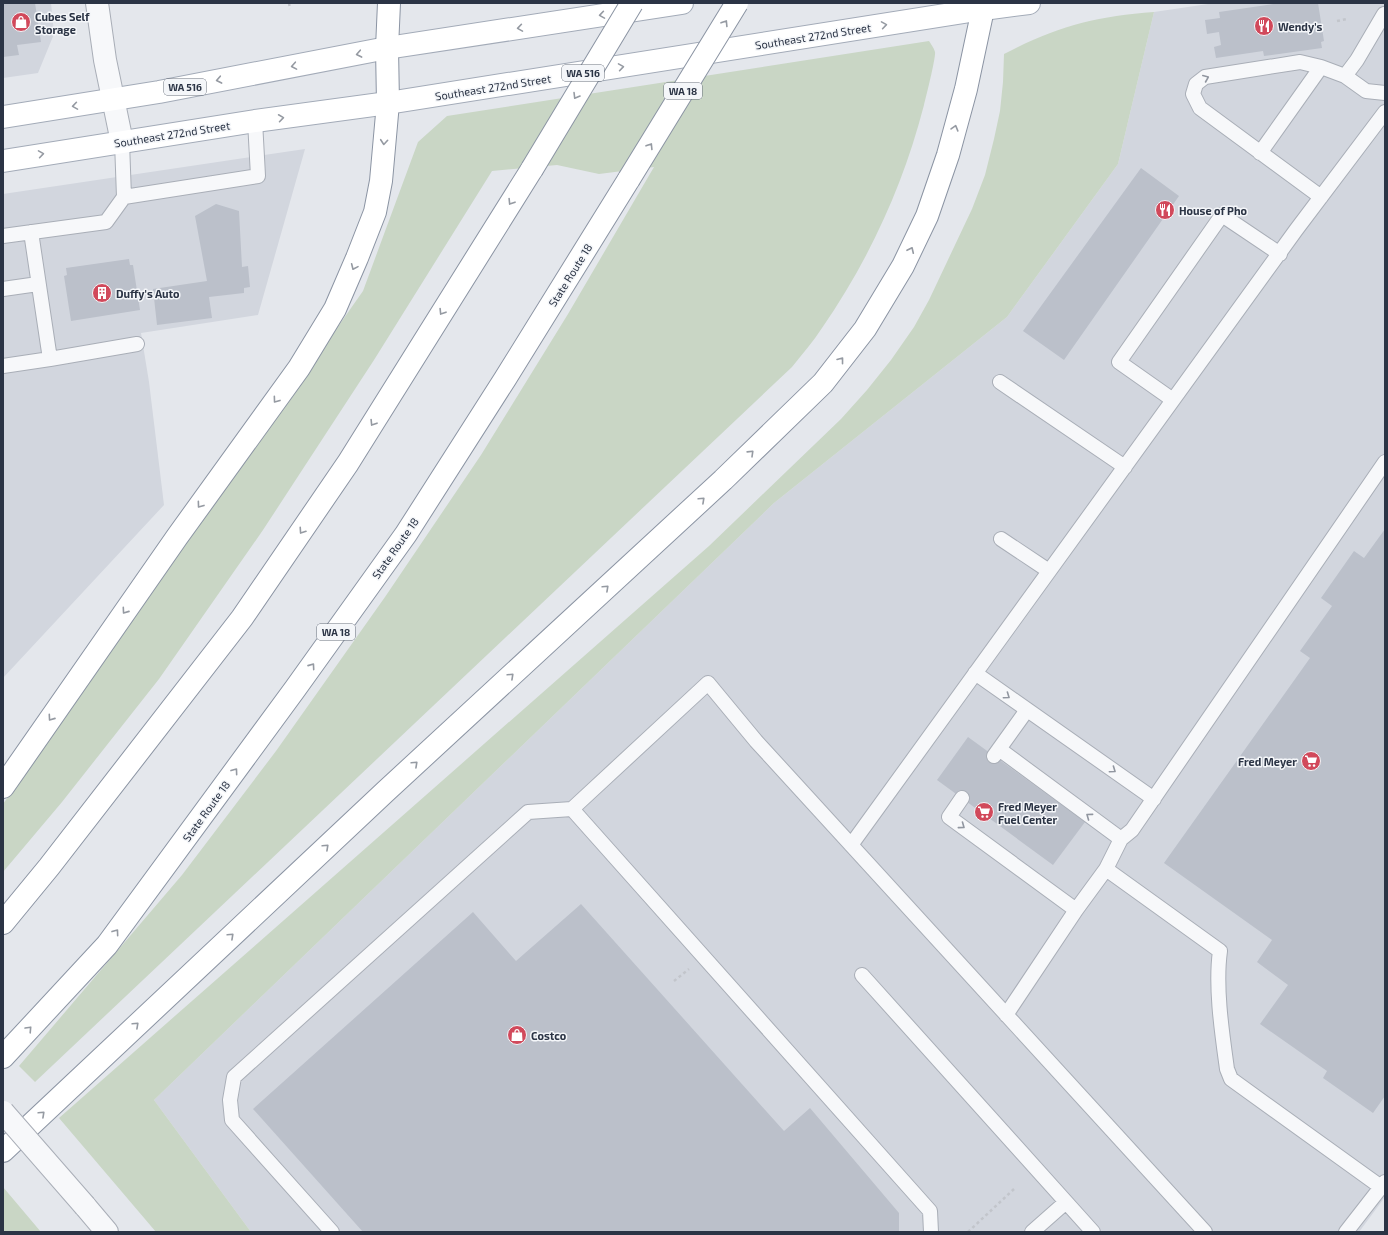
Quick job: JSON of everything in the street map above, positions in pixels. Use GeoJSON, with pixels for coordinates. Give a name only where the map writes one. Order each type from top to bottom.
{"type":"FeatureCollection","features":[{"type":"Feature","properties":{"kind":"main road"},"geometry":{"type":"LineString","coordinates":[[3,787],[177,537],[299,368],[335,309],[375,212],[381,181],[388,103],[387,48],[390,3]]}},
{"type":"Feature","properties":{"kind":"main road"},"geometry":{"type":"LineString","coordinates":[[3,923],[50,867],[242,618],[348,463],[532,169],[632,3]]}},
{"type":"Feature","properties":{"kind":"main road","name":"WA 516"},"geometry":{"type":"LineString","coordinates":[[3,117],[113,100],[387,48],[682,3]]}},
{"type":"Feature","properties":{"kind":"main road","name":"State Route 18"},"geometry":{"type":"LineString","coordinates":[[3,1057],[107,945],[295,689],[406,534],[505,379],[737,3]]}},
{"type":"Feature","properties":{"kind":"main road","name":"Southeast 272nd Street"},"geometry":{"type":"LineString","coordinates":[[3,161],[255,121],[388,103],[983,6],[1030,3]]}},
{"type":"Feature","properties":{"kind":"main road"},"geometry":{"type":"LineString","coordinates":[[3,1150],[386,790],[723,480],[823,384],[865,329],[903,266],[927,216],[948,155],[964,96],[983,6]]}},
{"type":"Feature","properties":{"kind":"street"},"geometry":{"type":"LineString","coordinates":[[97,3],[113,100],[122,142]]}},
{"type":"Feature","properties":{"kind":"street"},"geometry":{"type":"LineString","coordinates":[[3,1112],[107,1232]]}},
{"type":"Feature","properties":{"kind":"lane"},"geometry":{"type":"LineString","coordinates":[[1345,76],[1357,60],[1384,14]]}},
{"type":"Feature","properties":{"kind":"lane"},"geometry":{"type":"LineString","coordinates":[[1321,197],[1200,108],[1193,94],[1196,84],[1205,77],[1300,62],[1321,67],[1345,76],[1366,91],[1385,93]]}},
{"type":"Feature","properties":{"kind":"lane"},"geometry":{"type":"LineString","coordinates":[[1260,152],[1321,67]]}},
{"type":"Feature","properties":{"kind":"lane"},"geometry":{"type":"LineString","coordinates":[[851,845],[1173,400],[1385,112]]}},
{"type":"Feature","properties":{"kind":"lane"},"geometry":{"type":"LineString","coordinates":[[124,197],[258,176],[255,121]]}},
{"type":"Feature","properties":{"kind":"lane"},"geometry":{"type":"LineString","coordinates":[[3,236],[106,222],[124,197],[122,142]]}},
{"type":"Feature","properties":{"kind":"lane"},"geometry":{"type":"LineString","coordinates":[[1173,400],[1119,362],[1222,215],[1280,254]]}},
{"type":"Feature","properties":{"kind":"lane"},"geometry":{"type":"LineString","coordinates":[[31,232],[50,358]]}},
{"type":"Feature","properties":{"kind":"lane"},"geometry":{"type":"LineString","coordinates":[[3,289],[38,284]]}},
{"type":"Feature","properties":{"kind":"lane"},"geometry":{"type":"LineString","coordinates":[[3,366],[137,344]]}},
{"type":"Feature","properties":{"kind":"lane"},"geometry":{"type":"LineString","coordinates":[[1000,382],[1125,467]]}},
{"type":"Feature","properties":{"kind":"lane"},"geometry":{"type":"LineString","coordinates":[[1006,1015],[1076,910],[1106,869],[1121,839],[1132,830],[1154,799],[1385,462]]}},
{"type":"Feature","properties":{"kind":"lane"},"geometry":{"type":"LineString","coordinates":[[1001,539],[1049,571]]}},
{"type":"Feature","properties":{"kind":"lane"},"geometry":{"type":"LineString","coordinates":[[975,673],[1154,799]]}},
{"type":"Feature","properties":{"kind":"lane"},"geometry":{"type":"LineString","coordinates":[[332,1232],[232,1120],[230,1100],[234,1077],[528,812],[572,809],[708,682],[756,741],[1205,1232]]}},
{"type":"Feature","properties":{"kind":"lane"},"geometry":{"type":"LineString","coordinates":[[1027,710],[997,753],[1121,839]]}},
{"type":"Feature","properties":{"kind":"lane"},"geometry":{"type":"LineString","coordinates":[[962,798],[949,817],[1076,910]]}},
{"type":"Feature","properties":{"kind":"lane"},"geometry":{"type":"LineString","coordinates":[[572,809],[930,1210],[931,1232]]}},
{"type":"Feature","properties":{"kind":"lane"},"geometry":{"type":"LineString","coordinates":[[1106,869],[1220,951],[1218,967],[1220,1004],[1227,1069],[1231,1079],[1383,1185],[1346,1232]]}},
{"type":"Feature","properties":{"kind":"lane"},"geometry":{"type":"LineString","coordinates":[[862,975],[1093,1232]]}},
{"type":"Feature","properties":{"kind":"lane"},"geometry":{"type":"LineString","coordinates":[[1032,1232],[1066,1202]]}},
{"type":"Feature","properties":{"kind":"path"},"geometry":{"type":"LineString","coordinates":[[289,3],[290,9]]}},
{"type":"Feature","properties":{"kind":"path"},"geometry":{"type":"LineString","coordinates":[[1337,21],[1348,20]]}},
{"type":"Feature","properties":{"kind":"path"},"geometry":{"type":"LineString","coordinates":[[674,982],[691,967]]}},
{"type":"Feature","properties":{"kind":"path"},"geometry":{"type":"LineString","coordinates":[[968,1232],[1014,1189]]}},
{"type":"Feature","properties":{"kind":"shaded area"},"geometry":{"type":"Polygon","coordinates":[[[3,3],[51,3],[54,34],[38,73],[3,78],[3,3]]]}},
{"type":"Feature","properties":{"kind":"shaded area"},"geometry":{"type":"Polygon","coordinates":[[[1215,3],[1385,3],[1385,1197],[1359,1232],[251,1232],[154,1100],[774,503],[1007,317],[1118,164],[1154,12],[1215,3]]]}},
{"type":"Feature","properties":{"kind":"shaded area"},"geometry":{"type":"Polygon","coordinates":[[[305,149],[258,315],[141,333],[149,382],[164,505],[3,678],[3,194],[305,149]]]}},
{"type":"Feature","properties":{"kind":"green space"},"geometry":{"type":"Polygon","coordinates":[[[1154,12],[1118,164],[1007,317],[774,503],[154,1100],[251,1232],[156,1232],[59,1118],[709,546],[841,419],[867,390],[891,360],[914,327],[929,300],[972,209],[985,175],[1000,111],[1004,54],[1041,37],[1077,24],[1113,16],[1154,12]]]}},
{"type":"Feature","properties":{"kind":"green space"},"geometry":{"type":"Polygon","coordinates":[[[929,41],[935,52],[931,77],[916,135],[895,193],[883,221],[855,276],[819,333],[792,367],[35,1082],[19,1066],[182,875],[276,751],[385,597],[481,455],[568,314],[654,167],[599,174],[557,165],[492,171],[374,360],[263,530],[159,679],[62,802],[3,872],[3,804],[363,291],[418,142],[447,116],[929,41]]]}},
{"type":"Feature","properties":{"kind":"green space"},"geometry":{"type":"Polygon","coordinates":[[[3,1187],[41,1232],[3,1232],[3,1187]]]}},
{"type":"Feature","properties":{"kind":"building","name":"Cubes Self Storage"},"geometry":{"type":"Polygon","coordinates":[[[3,3],[35,3],[41,42],[17,45],[19,55],[3,57],[3,3]]]}},
{"type":"Feature","properties":{"kind":"building","name":"Wendy's"},"geometry":{"type":"Polygon","coordinates":[[[1280,3],[1318,3],[1324,41],[1321,42],[1322,48],[1264,56],[1263,51],[1216,58],[1214,47],[1221,45],[1219,32],[1207,34],[1205,20],[1220,18],[1219,12],[1280,3]]]}},
{"type":"Feature","properties":{"kind":"building"},"geometry":{"type":"Polygon","coordinates":[[[1141,168],[1179,196],[1064,360],[1023,331],[1141,168]]]}},
{"type":"Feature","properties":{"kind":"building"},"geometry":{"type":"Polygon","coordinates":[[[216,204],[239,211],[242,267],[248,266],[250,287],[244,288],[244,293],[209,297],[212,318],[157,325],[153,289],[207,281],[195,216],[216,204]]]}},
{"type":"Feature","properties":{"kind":"building","name":"Duffy's Auto"},"geometry":{"type":"Polygon","coordinates":[[[129,259],[130,265],[133,265],[140,310],[71,321],[64,276],[67,275],[66,268],[129,259]]]}},
{"type":"Feature","properties":{"kind":"building","name":"Fred Meyer"},"geometry":{"type":"Polygon","coordinates":[[[1385,529],[1385,1096],[1373,1113],[1323,1078],[1327,1071],[1260,1024],[1288,985],[1257,962],[1272,940],[1164,863],[1310,658],[1300,651],[1332,606],[1321,598],[1354,551],[1364,558],[1385,529]]]}},
{"type":"Feature","properties":{"kind":"building"},"geometry":{"type":"Polygon","coordinates":[[[968,737],[1085,822],[1053,865],[937,780],[968,737]]]}},
{"type":"Feature","properties":{"kind":"building","name":"Costco"},"geometry":{"type":"Polygon","coordinates":[[[581,904],[784,1131],[810,1108],[899,1213],[899,1232],[363,1232],[253,1109],[473,912],[516,961],[581,904]]]}},
{"type":"Feature","properties":{"kind":"place","name":"Cubes Self Storage"},"geometry":{"type":"Point","coordinates":[21,22]}},
{"type":"Feature","properties":{"kind":"place","name":"Wendy's"},"geometry":{"type":"Point","coordinates":[1264,26]}},
{"type":"Feature","properties":{"kind":"place","name":"House of Pho"},"geometry":{"type":"Point","coordinates":[1165,210]}},
{"type":"Feature","properties":{"kind":"place","name":"Duffy's Auto"},"geometry":{"type":"Point","coordinates":[102,293]}},
{"type":"Feature","properties":{"kind":"place","name":"Fred Meyer"},"geometry":{"type":"Point","coordinates":[1311,761]}},
{"type":"Feature","properties":{"kind":"place","name":"Fred Meyer Fuel Center"},"geometry":{"type":"Point","coordinates":[984,812]}},
{"type":"Feature","properties":{"kind":"place","name":"Costco"},"geometry":{"type":"Point","coordinates":[517,1035]}}]}
